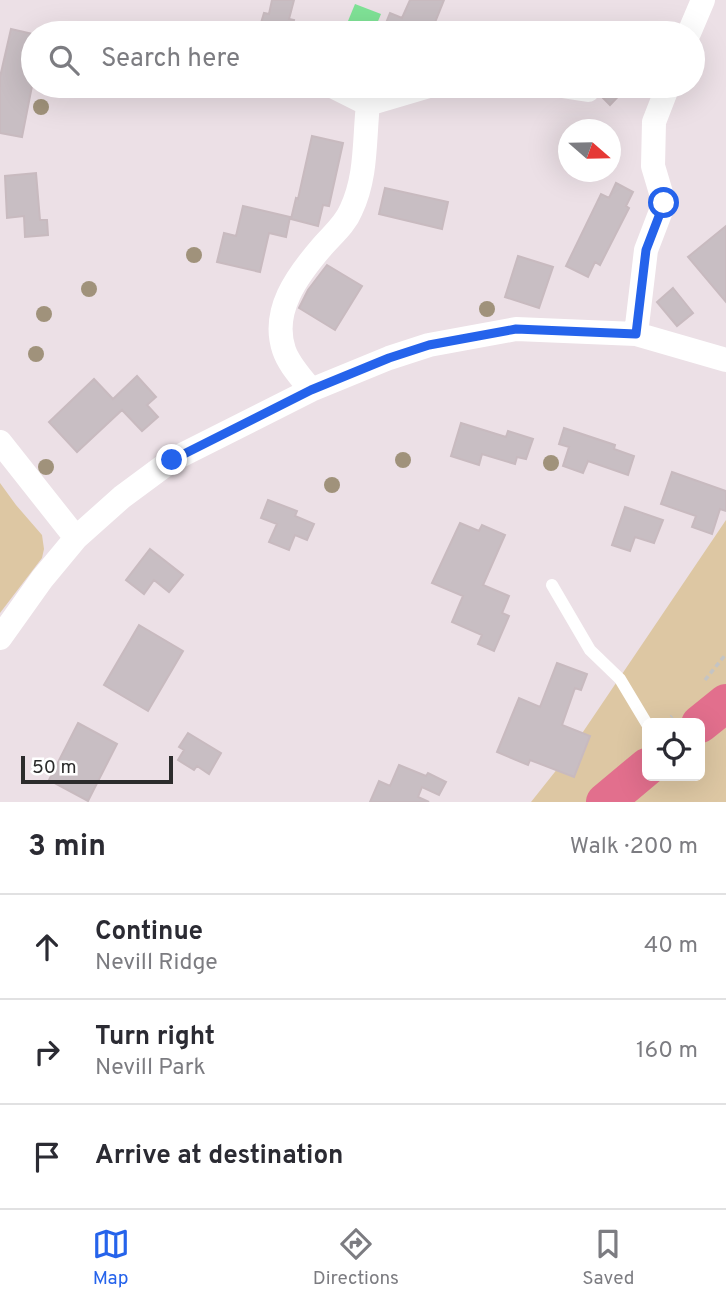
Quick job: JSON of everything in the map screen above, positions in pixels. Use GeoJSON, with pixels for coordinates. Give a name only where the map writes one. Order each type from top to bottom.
{"type":"FeatureCollection","features":[{"type":"Feature","properties":{"kind":"main road"},"geometry":{"type":"LineString","coordinates":[[705,720],[726,702]]}},
{"type":"Feature","properties":{"kind":"main road"},"geometry":{"type":"LineString","coordinates":[[605,802],[642,771]]}},
{"type":"Feature","properties":{"kind":"street"},"geometry":{"type":"LineString","coordinates":[[694,21],[703,0]]}},
{"type":"Feature","properties":{"kind":"street"},"geometry":{"type":"LineString","coordinates":[[356,98],[368,104],[388,98]]}},
{"type":"Feature","properties":{"kind":"street"},"geometry":{"type":"LineString","coordinates":[[636,334],[646,250],[664,203],[653,166],[654,122],[663,98]]}},
{"type":"Feature","properties":{"kind":"street"},"geometry":{"type":"LineString","coordinates":[[311,390],[284,350],[282,319],[285,302],[294,283],[351,212],[364,168],[368,104]]}},
{"type":"Feature","properties":{"kind":"street"},"geometry":{"type":"LineString","coordinates":[[0,638],[42,579],[76,538],[122,497],[172,460],[311,390],[389,358],[429,345],[516,329],[636,334],[726,360]]}},
{"type":"Feature","properties":{"kind":"street"},"geometry":{"type":"LineString","coordinates":[[0,442],[76,538]]}},
{"type":"Feature","properties":{"kind":"lane"},"geometry":{"type":"LineString","coordinates":[[552,585],[590,650],[620,679],[643,718]]}},
{"type":"Feature","properties":{"kind":"shaded area"},"geometry":{"type":"Polygon","coordinates":[[[355,4],[381,14],[378,21],[348,21],[355,4]]]}},
{"type":"Feature","properties":{"kind":"shaded area"},"geometry":{"type":"Polygon","coordinates":[[[0,483],[42,535],[44,549],[42,558],[0,613],[0,483]]]}},
{"type":"Feature","properties":{"kind":"shaded area"},"geometry":{"type":"Polygon","coordinates":[[[726,520],[726,802],[531,802],[562,763],[726,520]]]}},
{"type":"Feature","properties":{"kind":"building"},"geometry":{"type":"Polygon","coordinates":[[[272,0],[294,0],[289,19],[294,21],[262,21],[264,13],[269,14],[272,0]]]}},
{"type":"Feature","properties":{"kind":"building"},"geometry":{"type":"Polygon","coordinates":[[[410,0],[444,0],[436,21],[387,21],[390,13],[402,18],[410,0]]]}},
{"type":"Feature","properties":{"kind":"building"},"geometry":{"type":"Polygon","coordinates":[[[11,29],[21,31],[21,98],[30,98],[22,137],[0,133],[0,77],[11,29]]]}},
{"type":"Feature","properties":{"kind":"building"},"geometry":{"type":"Polygon","coordinates":[[[603,98],[617,98],[610,105],[603,98]]]}},
{"type":"Feature","properties":{"kind":"building"},"geometry":{"type":"Polygon","coordinates":[[[312,136],[343,143],[329,206],[323,205],[318,226],[291,219],[312,136]]]}},
{"type":"Feature","properties":{"kind":"building"},"geometry":{"type":"Polygon","coordinates":[[[36,173],[40,220],[47,220],[48,235],[25,237],[24,216],[7,218],[5,176],[36,173]]]}},
{"type":"Feature","properties":{"kind":"building"},"geometry":{"type":"Polygon","coordinates":[[[616,183],[633,192],[626,206],[629,208],[600,265],[595,262],[588,277],[566,266],[601,194],[609,198],[616,183]]]}},
{"type":"Feature","properties":{"kind":"building"},"geometry":{"type":"Polygon","coordinates":[[[385,188],[448,202],[442,229],[379,214],[385,188]]]}},
{"type":"Feature","properties":{"kind":"building"},"geometry":{"type":"Polygon","coordinates":[[[243,206],[290,217],[286,237],[269,233],[260,272],[217,262],[224,233],[236,236],[243,206]]]}},
{"type":"Feature","properties":{"kind":"building"},"geometry":{"type":"Polygon","coordinates":[[[726,226],[726,302],[688,257],[726,226]]]}},
{"type":"Feature","properties":{"kind":"building"},"geometry":{"type":"Polygon","coordinates":[[[518,256],[553,267],[539,308],[505,297],[518,256]]]}},
{"type":"Feature","properties":{"kind":"building"},"geometry":{"type":"Polygon","coordinates":[[[327,265],[362,286],[335,330],[299,308],[308,290],[327,265]]]}},
{"type":"Feature","properties":{"kind":"building"},"geometry":{"type":"Polygon","coordinates":[[[673,288],[693,313],[677,326],[657,302],[673,288]]]}},
{"type":"Feature","properties":{"kind":"building"},"geometry":{"type":"Polygon","coordinates":[[[137,376],[156,397],[147,405],[158,417],[142,431],[122,410],[77,452],[49,422],[94,379],[113,399],[137,376]]]}},
{"type":"Feature","properties":{"kind":"building"},"geometry":{"type":"Polygon","coordinates":[[[461,423],[506,437],[508,431],[533,439],[526,459],[517,457],[515,464],[482,454],[479,465],[451,456],[461,423]]]}},
{"type":"Feature","properties":{"kind":"building"},"geometry":{"type":"Polygon","coordinates":[[[564,428],[615,445],[614,449],[634,456],[628,475],[588,461],[583,473],[563,466],[569,447],[559,444],[564,428]]]}},
{"type":"Feature","properties":{"kind":"building"},"geometry":{"type":"Polygon","coordinates":[[[672,472],[726,491],[726,511],[720,509],[712,534],[692,527],[696,516],[661,504],[672,472]]]}},
{"type":"Feature","properties":{"kind":"building"},"geometry":{"type":"Polygon","coordinates":[[[268,500],[297,511],[295,516],[314,524],[307,540],[295,535],[289,550],[269,542],[277,524],[261,518],[268,500]]]}},
{"type":"Feature","properties":{"kind":"building"},"geometry":{"type":"Polygon","coordinates":[[[625,507],[663,520],[654,543],[635,537],[630,551],[612,545],[625,507]]]}},
{"type":"Feature","properties":{"kind":"building"},"geometry":{"type":"Polygon","coordinates":[[[460,523],[479,531],[482,525],[505,535],[483,585],[509,596],[502,613],[509,616],[494,651],[478,644],[482,635],[452,622],[463,596],[432,583],[460,523]]]}},
{"type":"Feature","properties":{"kind":"building"},"geometry":{"type":"Polygon","coordinates":[[[150,549],[183,575],[169,592],[154,580],[144,594],[126,580],[150,549]]]}},
{"type":"Feature","properties":{"kind":"building"},"geometry":{"type":"Polygon","coordinates":[[[139,625],[183,651],[148,711],[104,685],[139,625]]]}},
{"type":"Feature","properties":{"kind":"building"},"geometry":{"type":"Polygon","coordinates":[[[557,663],[587,674],[581,690],[575,688],[562,725],[590,736],[574,777],[530,760],[528,765],[497,752],[519,698],[540,707],[557,663]]]}},
{"type":"Feature","properties":{"kind":"building"},"geometry":{"type":"Polygon","coordinates":[[[78,723],[117,744],[88,801],[49,780],[78,723]]]}},
{"type":"Feature","properties":{"kind":"building"},"geometry":{"type":"Polygon","coordinates":[[[188,733],[221,753],[209,774],[197,766],[194,770],[178,760],[184,750],[179,747],[188,733]]]}},
{"type":"Feature","properties":{"kind":"building"},"geometry":{"type":"Polygon","coordinates":[[[399,765],[426,776],[428,773],[446,782],[439,795],[422,787],[418,797],[429,802],[370,802],[379,781],[390,786],[399,765]]]}},
{"type":"Feature","properties":{"kind":"route"},"geometry":{"type":"LineString","coordinates":[[172,460],[311,390],[389,358],[429,345],[516,329],[636,334],[646,250],[664,203]]}}]}
